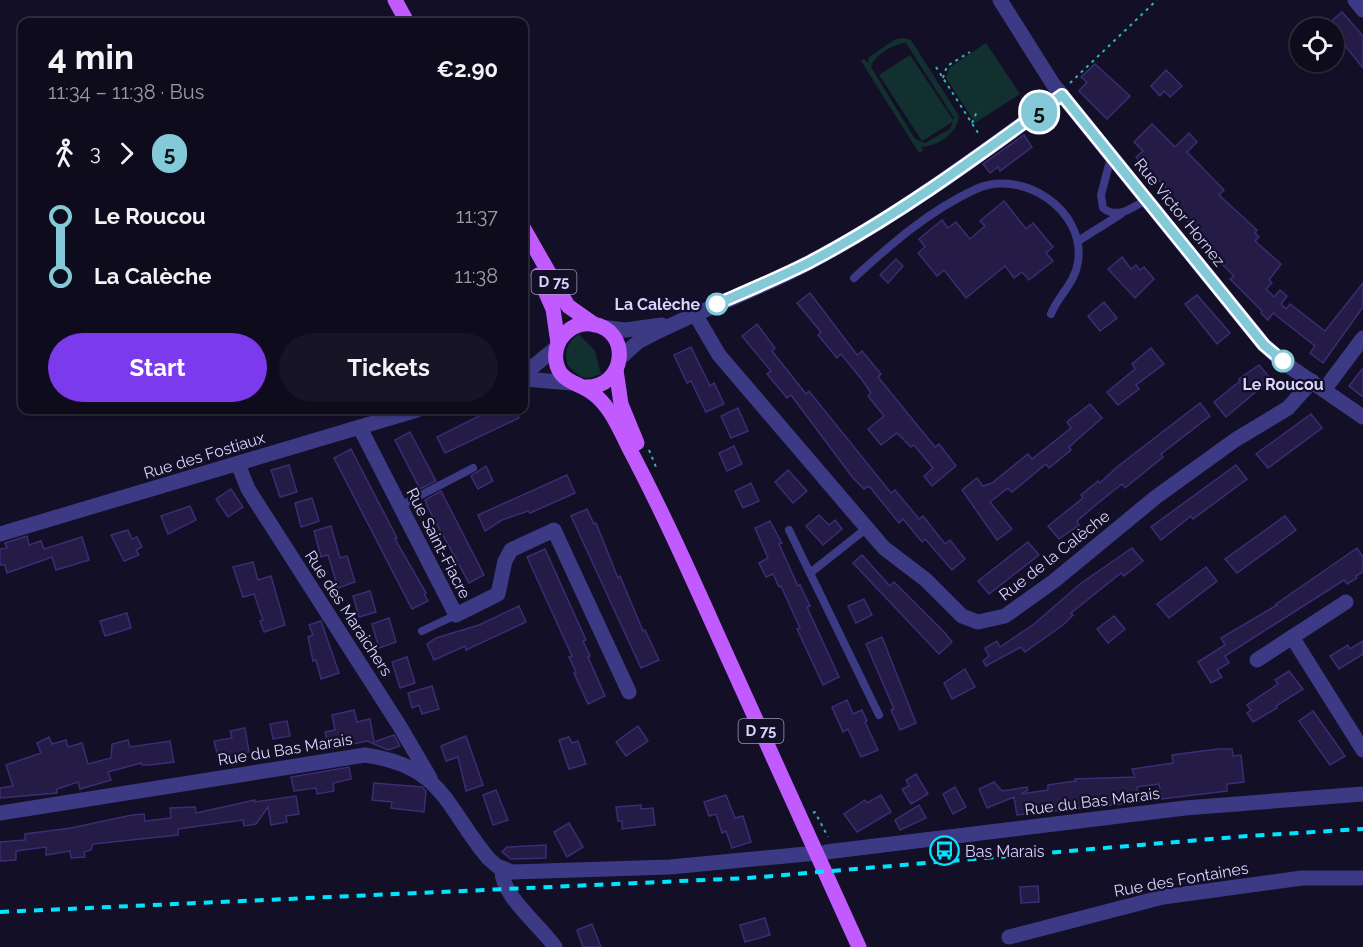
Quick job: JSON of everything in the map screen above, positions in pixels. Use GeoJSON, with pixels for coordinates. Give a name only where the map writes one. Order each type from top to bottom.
{"type":"FeatureCollection","features":[{"type":"Feature","properties":{"kind":"main road"},"geometry":{"type":"LineString","coordinates":[[395,0],[405,18]]}},
{"type":"Feature","properties":{"kind":"main road","name":"D 75"},"geometry":{"type":"LineString","coordinates":[[528,236],[568,306],[598,326]]}},
{"type":"Feature","properties":{"kind":"main road","name":"D 75"},"geometry":{"type":"LineString","coordinates":[[528,254],[554,309],[558,345]]}},
{"type":"Feature","properties":{"kind":"main road"},"geometry":{"type":"LineString","coordinates":[[598,326],[616,340],[618,365],[603,384],[578,385],[559,369],[558,345],[573,327],[598,326]]}},
{"type":"Feature","properties":{"kind":"main road","name":"D 75"},"geometry":{"type":"LineString","coordinates":[[618,365],[619,396],[629,424],[821,852],[860,947]]}},
{"type":"Feature","properties":{"kind":"main road","name":"D 75"},"geometry":{"type":"LineString","coordinates":[[578,385],[597,396],[610,413],[635,458],[821,852],[869,947]]}},
{"type":"Feature","properties":{"kind":"street","name":"Rue Victor Hornez"},"geometry":{"type":"LineString","coordinates":[[1000,0],[1062,95],[1264,345],[1363,417]]}},
{"type":"Feature","properties":{"kind":"street"},"geometry":{"type":"LineString","coordinates":[[1355,0],[1363,10]]}},
{"type":"Feature","properties":{"kind":"street"},"geometry":{"type":"LineString","coordinates":[[618,365],[638,342],[825,253],[988,148],[1062,95]]}},
{"type":"Feature","properties":{"kind":"street"},"geometry":{"type":"LineString","coordinates":[[598,326],[625,330],[689,316]]}},
{"type":"Feature","properties":{"kind":"street","name":"Rue de la Calèche"},"geometry":{"type":"LineString","coordinates":[[689,316],[719,355],[884,548],[926,580],[962,616],[978,622],[994,620],[1009,613],[1060,577],[1137,512],[1207,460],[1318,386],[1363,338]]}},
{"type":"Feature","properties":{"kind":"street"},"geometry":{"type":"LineString","coordinates":[[528,371],[558,345]]}},
{"type":"Feature","properties":{"kind":"street"},"geometry":{"type":"LineString","coordinates":[[528,379],[578,385]]}},
{"type":"Feature","properties":{"kind":"street","name":"Rue des Fostiaux"},"geometry":{"type":"LineString","coordinates":[[0,534],[404,414]]}},
{"type":"Feature","properties":{"kind":"street","name":"Rue Saint-Fiacre"},"geometry":{"type":"LineString","coordinates":[[360,428],[456,615],[498,594],[505,561],[511,550],[554,530],[629,692]]}},
{"type":"Feature","properties":{"kind":"street","name":"Rue des Maraichers"},"geometry":{"type":"LineString","coordinates":[[238,464],[248,489],[399,725],[432,781]]}},
{"type":"Feature","properties":{"kind":"street"},"geometry":{"type":"LineString","coordinates":[[1257,660],[1346,602]]}},
{"type":"Feature","properties":{"kind":"street"},"geometry":{"type":"LineString","coordinates":[[1293,637],[1363,750]]}},
{"type":"Feature","properties":{"kind":"street","name":"Rue du Bas Marais"},"geometry":{"type":"LineString","coordinates":[[0,813],[358,755],[396,763],[432,781],[482,851],[502,869],[517,873],[670,867],[821,852],[1185,808],[1363,794]]}},
{"type":"Feature","properties":{"kind":"street"},"geometry":{"type":"LineString","coordinates":[[502,869],[504,882],[516,901],[555,947]]}},
{"type":"Feature","properties":{"kind":"street","name":"Rue des Fontaines"},"geometry":{"type":"LineString","coordinates":[[1009,937],[1163,897],[1302,878],[1363,878]]}},
{"type":"Feature","properties":{"kind":"lane"},"geometry":{"type":"LineString","coordinates":[[1112,156],[1102,189],[1101,202],[1106,211],[1122,213]]}},
{"type":"Feature","properties":{"kind":"lane"},"geometry":{"type":"LineString","coordinates":[[854,278],[905,232],[975,189],[991,184],[1011,184],[1035,190],[1055,204],[1071,221],[1078,241],[1078,262],[1075,274],[1051,314]]}},
{"type":"Feature","properties":{"kind":"lane"},"geometry":{"type":"LineString","coordinates":[[1078,241],[1147,199]]}},
{"type":"Feature","properties":{"kind":"lane"},"geometry":{"type":"LineString","coordinates":[[400,506],[473,468]]}},
{"type":"Feature","properties":{"kind":"lane"},"geometry":{"type":"LineString","coordinates":[[810,573],[867,528]]}},
{"type":"Feature","properties":{"kind":"lane"},"geometry":{"type":"LineString","coordinates":[[789,530],[879,715]]}},
{"type":"Feature","properties":{"kind":"lane"},"geometry":{"type":"LineString","coordinates":[[422,631],[456,615]]}},
{"type":"Feature","properties":{"kind":"path"},"geometry":{"type":"LineString","coordinates":[[1062,95],[1065,87],[1157,0]]}},
{"type":"Feature","properties":{"kind":"path"},"geometry":{"type":"LineString","coordinates":[[943,78],[947,66],[970,52]]}},
{"type":"Feature","properties":{"kind":"path"},"geometry":{"type":"LineString","coordinates":[[936,68],[988,148]]}},
{"type":"Feature","properties":{"kind":"path"},"geometry":{"type":"LineString","coordinates":[[972,123],[978,109]]}},
{"type":"Feature","properties":{"kind":"path"},"geometry":{"type":"LineString","coordinates":[[647,445],[658,473]]}},
{"type":"Feature","properties":{"kind":"green space"},"geometry":{"type":"Polygon","coordinates":[[[896,39],[911,40],[959,116],[955,128],[946,138],[921,147],[923,151],[919,153],[861,61],[864,59],[868,63],[869,57],[896,39]],[[906,43],[896,45],[876,58],[871,67],[915,139],[925,143],[950,129],[954,118],[906,43]]]}},
{"type":"Feature","properties":{"kind":"green space"},"geometry":{"type":"Polygon","coordinates":[[[986,43],[1020,94],[975,123],[946,78],[950,67],[986,43]]]}},
{"type":"Feature","properties":{"kind":"green space"},"geometry":{"type":"Polygon","coordinates":[[[910,55],[954,121],[922,141],[879,75],[910,55]]]}},
{"type":"Feature","properties":{"kind":"green space"},"geometry":{"type":"Polygon","coordinates":[[[579,334],[595,351],[601,374],[589,378],[581,377],[568,366],[567,348],[579,334]]]}},
{"type":"Feature","properties":{"kind":"building"},"geometry":{"type":"Polygon","coordinates":[[[1342,12],[1363,36],[1363,68],[1344,44],[1344,18],[1335,18],[1342,12]]]}},
{"type":"Feature","properties":{"kind":"building"},"geometry":{"type":"Polygon","coordinates":[[[1095,64],[1130,96],[1107,119],[1079,91],[1087,82],[1081,77],[1095,64]]]}},
{"type":"Feature","properties":{"kind":"building"},"geometry":{"type":"Polygon","coordinates":[[[1166,70],[1182,86],[1170,97],[1164,91],[1160,96],[1151,86],[1166,70]]]}},
{"type":"Feature","properties":{"kind":"building"},"geometry":{"type":"Polygon","coordinates":[[[1152,124],[1175,147],[1189,133],[1197,142],[1187,152],[1224,190],[1219,195],[1257,230],[1255,233],[1259,237],[1255,241],[1281,264],[1269,280],[1272,283],[1266,289],[1274,297],[1280,290],[1287,296],[1281,304],[1286,309],[1290,304],[1325,331],[1363,283],[1363,307],[1323,363],[1310,353],[1315,346],[1273,313],[1268,320],[1230,279],[1234,276],[1216,258],[1218,255],[1190,228],[1192,226],[1179,212],[1181,210],[1167,197],[1171,193],[1136,157],[1143,151],[1134,142],[1152,124]]]}},
{"type":"Feature","properties":{"kind":"building"},"geometry":{"type":"Polygon","coordinates":[[[1024,135],[1032,147],[1000,171],[998,167],[990,173],[983,164],[1024,135]]]}},
{"type":"Feature","properties":{"kind":"building"},"geometry":{"type":"Polygon","coordinates":[[[1004,201],[1026,229],[1033,223],[1053,247],[1046,253],[1053,261],[1029,280],[1022,272],[1014,278],[1005,266],[966,298],[944,270],[937,276],[918,253],[925,247],[919,239],[942,220],[948,228],[956,222],[970,239],[985,226],[980,221],[1004,201]]]}},
{"type":"Feature","properties":{"kind":"building"},"geometry":{"type":"Polygon","coordinates":[[[1122,257],[1131,269],[1136,265],[1140,270],[1144,267],[1154,279],[1135,298],[1108,269],[1122,257]]]}},
{"type":"Feature","properties":{"kind":"building"},"geometry":{"type":"Polygon","coordinates":[[[896,259],[903,266],[888,283],[880,275],[896,259]]]}},
{"type":"Feature","properties":{"kind":"building"},"geometry":{"type":"Polygon","coordinates":[[[810,293],[857,355],[862,351],[881,374],[878,377],[935,447],[939,444],[956,466],[932,486],[924,476],[933,468],[914,445],[911,447],[897,433],[881,445],[868,429],[884,416],[868,396],[871,393],[863,381],[841,354],[837,358],[818,335],[821,332],[797,303],[810,293]]]}},
{"type":"Feature","properties":{"kind":"building"},"geometry":{"type":"Polygon","coordinates":[[[1197,295],[1230,333],[1217,344],[1185,304],[1197,295]]]}},
{"type":"Feature","properties":{"kind":"building"},"geometry":{"type":"Polygon","coordinates":[[[1104,302],[1117,318],[1100,331],[1088,316],[1104,302]]]}},
{"type":"Feature","properties":{"kind":"building"},"geometry":{"type":"Polygon","coordinates":[[[757,324],[775,348],[772,351],[806,394],[809,391],[891,493],[895,490],[919,519],[923,516],[945,544],[950,540],[965,559],[952,570],[925,539],[922,542],[903,519],[899,523],[869,486],[864,489],[853,478],[791,395],[787,398],[767,374],[771,371],[742,336],[757,324]]]}},
{"type":"Feature","properties":{"kind":"building"},"geometry":{"type":"Polygon","coordinates":[[[691,347],[710,386],[714,383],[724,404],[706,412],[691,381],[687,383],[674,355],[691,347]]]}},
{"type":"Feature","properties":{"kind":"building"},"geometry":{"type":"Polygon","coordinates":[[[1151,348],[1164,364],[1136,385],[1139,389],[1118,405],[1107,392],[1135,369],[1132,364],[1151,348]]]}},
{"type":"Feature","properties":{"kind":"building"},"geometry":{"type":"Polygon","coordinates":[[[1259,365],[1271,379],[1226,417],[1214,402],[1240,381],[1239,379],[1259,365]]]}},
{"type":"Feature","properties":{"kind":"building"},"geometry":{"type":"Polygon","coordinates":[[[1363,368],[1363,397],[1349,386],[1363,368]]]}},
{"type":"Feature","properties":{"kind":"building"},"geometry":{"type":"Polygon","coordinates":[[[1200,403],[1210,416],[1161,454],[1163,457],[1125,488],[1122,484],[1097,504],[1077,521],[1079,525],[1059,539],[1048,526],[1083,498],[1081,495],[1098,481],[1100,483],[1117,467],[1200,403]]]}},
{"type":"Feature","properties":{"kind":"building"},"geometry":{"type":"Polygon","coordinates":[[[1090,404],[1102,418],[1069,447],[1071,450],[1049,468],[1046,464],[1012,492],[1008,488],[990,502],[1012,529],[997,540],[962,490],[977,478],[983,486],[992,483],[1028,454],[1032,459],[1071,428],[1067,422],[1090,404]]]}},
{"type":"Feature","properties":{"kind":"building"},"geometry":{"type":"Polygon","coordinates":[[[738,408],[748,431],[731,438],[721,416],[738,408]]]}},
{"type":"Feature","properties":{"kind":"building"},"geometry":{"type":"Polygon","coordinates":[[[483,414],[517,414],[519,418],[445,453],[437,437],[483,414]]]}},
{"type":"Feature","properties":{"kind":"building"},"geometry":{"type":"Polygon","coordinates":[[[1311,414],[1322,428],[1268,468],[1256,454],[1311,414]]]}},
{"type":"Feature","properties":{"kind":"building"},"geometry":{"type":"Polygon","coordinates":[[[410,432],[436,481],[420,489],[395,440],[410,432]]]}},
{"type":"Feature","properties":{"kind":"building"},"geometry":{"type":"Polygon","coordinates":[[[734,446],[742,464],[727,471],[719,453],[734,446]]]}},
{"type":"Feature","properties":{"kind":"building"},"geometry":{"type":"Polygon","coordinates":[[[351,449],[397,538],[395,539],[426,593],[424,594],[428,601],[412,609],[334,458],[351,449]]]}},
{"type":"Feature","properties":{"kind":"building"},"geometry":{"type":"Polygon","coordinates":[[[289,465],[297,492],[280,497],[271,470],[289,465]]]}},
{"type":"Feature","properties":{"kind":"building"},"geometry":{"type":"Polygon","coordinates":[[[1236,465],[1247,479],[1193,519],[1191,516],[1161,540],[1151,527],[1236,465]]]}},
{"type":"Feature","properties":{"kind":"building"},"geometry":{"type":"Polygon","coordinates":[[[486,466],[493,481],[478,489],[471,476],[486,466]]]}},
{"type":"Feature","properties":{"kind":"building"},"geometry":{"type":"Polygon","coordinates":[[[788,470],[807,491],[793,503],[775,482],[788,470]]]}},
{"type":"Feature","properties":{"kind":"building"},"geometry":{"type":"Polygon","coordinates":[[[567,475],[575,493],[530,513],[528,511],[502,520],[485,531],[478,515],[567,475]]]}},
{"type":"Feature","properties":{"kind":"building"},"geometry":{"type":"Polygon","coordinates":[[[751,483],[759,501],[743,508],[735,491],[751,483]]]}},
{"type":"Feature","properties":{"kind":"building"},"geometry":{"type":"Polygon","coordinates":[[[231,489],[243,507],[228,517],[216,499],[231,489]]]}},
{"type":"Feature","properties":{"kind":"building"},"geometry":{"type":"Polygon","coordinates":[[[441,491],[484,575],[469,583],[425,500],[441,491]]]}},
{"type":"Feature","properties":{"kind":"building"},"geometry":{"type":"Polygon","coordinates":[[[312,498],[319,521],[301,527],[295,503],[312,498]]]}},
{"type":"Feature","properties":{"kind":"building"},"geometry":{"type":"Polygon","coordinates":[[[190,506],[196,520],[168,534],[161,516],[190,506]]]}},
{"type":"Feature","properties":{"kind":"building"},"geometry":{"type":"Polygon","coordinates":[[[587,509],[594,524],[596,523],[618,578],[620,576],[643,631],[645,630],[659,660],[641,668],[571,516],[587,509]]]}},
{"type":"Feature","properties":{"kind":"building"},"geometry":{"type":"Polygon","coordinates":[[[819,515],[829,525],[835,520],[842,529],[823,545],[806,526],[819,515]]]}},
{"type":"Feature","properties":{"kind":"building"},"geometry":{"type":"Polygon","coordinates":[[[1285,516],[1296,530],[1237,573],[1225,559],[1285,516]]]}},
{"type":"Feature","properties":{"kind":"building"},"geometry":{"type":"Polygon","coordinates":[[[770,521],[782,543],[779,544],[798,586],[800,585],[810,606],[807,607],[839,677],[823,685],[797,629],[800,628],[781,586],[779,587],[773,574],[766,577],[759,563],[768,558],[755,528],[770,521]]]}},
{"type":"Feature","properties":{"kind":"building"},"geometry":{"type":"Polygon","coordinates":[[[331,526],[340,558],[347,556],[355,582],[338,588],[328,555],[321,557],[314,531],[331,526]]]}},
{"type":"Feature","properties":{"kind":"building"},"geometry":{"type":"Polygon","coordinates":[[[128,530],[132,539],[137,537],[142,547],[136,550],[139,555],[124,561],[111,535],[128,530]]]}},
{"type":"Feature","properties":{"kind":"building"},"geometry":{"type":"Polygon","coordinates":[[[27,536],[29,545],[41,541],[44,549],[82,537],[89,560],[56,570],[52,557],[7,573],[5,565],[0,565],[0,549],[7,548],[5,543],[27,536]]]}},
{"type":"Feature","properties":{"kind":"building"},"geometry":{"type":"Polygon","coordinates":[[[1028,542],[1039,555],[989,594],[978,581],[1028,542]]]}},
{"type":"Feature","properties":{"kind":"building"},"geometry":{"type":"Polygon","coordinates":[[[1132,548],[1143,561],[1124,576],[1121,573],[1071,613],[1073,615],[1063,625],[1025,652],[1021,647],[986,666],[983,661],[989,656],[985,648],[997,641],[1000,647],[1034,624],[1080,584],[1132,548]]]}},
{"type":"Feature","properties":{"kind":"building"},"geometry":{"type":"Polygon","coordinates":[[[1357,548],[1363,557],[1363,572],[1356,576],[1357,578],[1347,584],[1344,580],[1225,656],[1229,663],[1217,670],[1222,677],[1211,683],[1198,662],[1225,645],[1221,638],[1277,605],[1357,548]]]}},
{"type":"Feature","properties":{"kind":"building"},"geometry":{"type":"Polygon","coordinates":[[[545,549],[586,640],[583,641],[590,656],[588,657],[605,696],[588,704],[574,673],[576,672],[569,657],[572,656],[527,557],[545,549]]]}},
{"type":"Feature","properties":{"kind":"building"},"geometry":{"type":"Polygon","coordinates":[[[862,555],[890,586],[894,582],[952,642],[939,654],[853,563],[862,555]]]}},
{"type":"Feature","properties":{"kind":"building"},"geometry":{"type":"Polygon","coordinates":[[[253,562],[258,580],[271,576],[285,625],[264,632],[260,621],[263,620],[254,594],[243,597],[233,567],[253,562]]]}},
{"type":"Feature","properties":{"kind":"building"},"geometry":{"type":"Polygon","coordinates":[[[1206,567],[1217,581],[1169,618],[1157,604],[1206,567]]]}},
{"type":"Feature","properties":{"kind":"building"},"geometry":{"type":"Polygon","coordinates":[[[370,591],[376,612],[359,617],[353,596],[370,591]]]}},
{"type":"Feature","properties":{"kind":"building"},"geometry":{"type":"Polygon","coordinates":[[[864,599],[872,615],[856,623],[848,606],[864,599]]]}},
{"type":"Feature","properties":{"kind":"building"},"geometry":{"type":"Polygon","coordinates":[[[519,606],[526,622],[466,650],[465,646],[434,660],[427,644],[436,638],[479,625],[519,606]]]}},
{"type":"Feature","properties":{"kind":"building"},"geometry":{"type":"Polygon","coordinates":[[[127,613],[131,628],[105,636],[100,621],[127,613]]]}},
{"type":"Feature","properties":{"kind":"building"},"geometry":{"type":"Polygon","coordinates":[[[1114,616],[1125,629],[1108,643],[1097,629],[1114,616]]]}},
{"type":"Feature","properties":{"kind":"building"},"geometry":{"type":"Polygon","coordinates":[[[389,618],[396,642],[379,648],[372,624],[389,618]]]}},
{"type":"Feature","properties":{"kind":"building"},"geometry":{"type":"Polygon","coordinates":[[[321,621],[339,673],[321,679],[316,660],[313,661],[308,637],[313,635],[309,625],[321,621]]]}},
{"type":"Feature","properties":{"kind":"building"},"geometry":{"type":"Polygon","coordinates":[[[882,637],[916,723],[900,730],[891,710],[894,709],[866,644],[882,637]]]}},
{"type":"Feature","properties":{"kind":"building"},"geometry":{"type":"Polygon","coordinates":[[[1363,641],[1363,654],[1339,669],[1330,656],[1348,645],[1350,649],[1363,641]]]}},
{"type":"Feature","properties":{"kind":"building"},"geometry":{"type":"Polygon","coordinates":[[[407,657],[415,683],[400,688],[392,662],[407,657]]]}},
{"type":"Feature","properties":{"kind":"building"},"geometry":{"type":"Polygon","coordinates":[[[965,669],[975,687],[952,699],[944,683],[965,669]]]}},
{"type":"Feature","properties":{"kind":"building"},"geometry":{"type":"Polygon","coordinates":[[[1289,671],[1303,689],[1253,722],[1247,713],[1251,710],[1247,705],[1278,684],[1275,680],[1289,671]]]}},
{"type":"Feature","properties":{"kind":"building"},"geometry":{"type":"Polygon","coordinates":[[[432,686],[439,709],[422,714],[419,705],[412,708],[408,693],[432,686]]]}},
{"type":"Feature","properties":{"kind":"building"},"geometry":{"type":"Polygon","coordinates":[[[847,700],[853,714],[862,710],[878,750],[861,757],[848,729],[843,732],[832,707],[847,700]]]}},
{"type":"Feature","properties":{"kind":"building"},"geometry":{"type":"Polygon","coordinates":[[[354,710],[357,722],[370,719],[374,742],[394,735],[400,746],[388,750],[367,741],[329,749],[325,732],[335,730],[332,715],[354,710]]]}},
{"type":"Feature","properties":{"kind":"building"},"geometry":{"type":"Polygon","coordinates":[[[1313,711],[1345,756],[1330,765],[1299,721],[1313,711]]]}},
{"type":"Feature","properties":{"kind":"building"},"geometry":{"type":"Polygon","coordinates":[[[287,721],[290,736],[273,739],[270,724],[287,721]]]}},
{"type":"Feature","properties":{"kind":"building"},"geometry":{"type":"Polygon","coordinates":[[[638,726],[648,741],[626,756],[616,742],[638,726]]]}},
{"type":"Feature","properties":{"kind":"building"},"geometry":{"type":"Polygon","coordinates":[[[245,728],[249,752],[218,757],[214,741],[232,738],[230,731],[245,728]]]}},
{"type":"Feature","properties":{"kind":"building"},"geometry":{"type":"Polygon","coordinates":[[[466,736],[483,785],[466,791],[458,757],[446,761],[441,746],[466,736]]]}},
{"type":"Feature","properties":{"kind":"building"},"geometry":{"type":"Polygon","coordinates":[[[49,737],[52,744],[66,740],[68,747],[82,743],[88,764],[111,758],[112,744],[128,740],[130,747],[170,741],[174,762],[150,765],[141,763],[108,772],[111,780],[80,789],[78,782],[57,789],[57,793],[0,798],[0,788],[13,786],[6,765],[41,753],[37,743],[49,737]]]}},
{"type":"Feature","properties":{"kind":"building"},"geometry":{"type":"Polygon","coordinates":[[[569,737],[572,743],[578,741],[586,764],[569,769],[559,740],[569,737]]]}},
{"type":"Feature","properties":{"kind":"building"},"geometry":{"type":"Polygon","coordinates":[[[1232,749],[1233,756],[1241,755],[1244,782],[1227,784],[1227,791],[1162,799],[1159,784],[1137,787],[1139,802],[1017,815],[1014,797],[987,808],[979,789],[994,782],[1002,791],[1027,787],[1028,790],[1021,794],[1048,790],[1048,785],[1076,781],[1075,779],[1135,777],[1132,769],[1173,763],[1172,755],[1232,749]]]}},
{"type":"Feature","properties":{"kind":"building"},"geometry":{"type":"Polygon","coordinates":[[[349,767],[351,779],[333,783],[334,791],[317,794],[316,788],[294,791],[291,777],[349,767]]]}},
{"type":"Feature","properties":{"kind":"building"},"geometry":{"type":"Polygon","coordinates":[[[916,774],[928,794],[911,804],[902,789],[909,786],[906,780],[916,774]]]}},
{"type":"Feature","properties":{"kind":"building"},"geometry":{"type":"Polygon","coordinates":[[[374,783],[422,787],[426,791],[424,812],[391,808],[392,802],[372,800],[374,783]]]}},
{"type":"Feature","properties":{"kind":"building"},"geometry":{"type":"Polygon","coordinates":[[[955,787],[966,807],[953,814],[943,794],[955,787]]]}},
{"type":"Feature","properties":{"kind":"building"},"geometry":{"type":"Polygon","coordinates":[[[496,790],[508,820],[493,825],[483,795],[496,790]]]}},
{"type":"Feature","properties":{"kind":"building"},"geometry":{"type":"Polygon","coordinates":[[[726,795],[735,818],[743,816],[751,842],[732,848],[726,831],[722,833],[716,814],[709,816],[704,802],[726,795]]]}},
{"type":"Feature","properties":{"kind":"building"},"geometry":{"type":"Polygon","coordinates":[[[881,795],[891,812],[857,832],[844,814],[865,800],[867,803],[881,795]]]}},
{"type":"Feature","properties":{"kind":"building"},"geometry":{"type":"Polygon","coordinates":[[[296,796],[299,814],[286,816],[287,822],[271,825],[268,807],[256,824],[244,826],[243,820],[178,829],[178,835],[93,844],[91,850],[84,852],[85,857],[71,858],[70,851],[46,855],[46,847],[16,851],[16,860],[0,861],[0,842],[25,840],[25,834],[71,828],[132,815],[144,814],[145,821],[171,818],[170,808],[195,807],[196,813],[255,800],[255,802],[296,796]]]}},
{"type":"Feature","properties":{"kind":"building"},"geometry":{"type":"Polygon","coordinates":[[[641,805],[641,809],[653,808],[655,825],[622,829],[622,821],[618,821],[616,807],[641,805]]]}},
{"type":"Feature","properties":{"kind":"building"},"geometry":{"type":"Polygon","coordinates":[[[919,805],[926,818],[900,830],[895,820],[919,805]]]}},
{"type":"Feature","properties":{"kind":"building"},"geometry":{"type":"Polygon","coordinates":[[[569,823],[583,847],[567,857],[554,832],[569,823]]]}},
{"type":"Feature","properties":{"kind":"building"},"geometry":{"type":"Polygon","coordinates":[[[546,845],[546,858],[511,859],[502,852],[507,847],[546,845]]]}},
{"type":"Feature","properties":{"kind":"building"},"geometry":{"type":"Polygon","coordinates":[[[1038,886],[1039,902],[1021,903],[1020,887],[1038,886]]]}},
{"type":"Feature","properties":{"kind":"building"},"geometry":{"type":"Polygon","coordinates":[[[765,918],[770,935],[745,942],[740,925],[765,918]]]}},
{"type":"Feature","properties":{"kind":"building"},"geometry":{"type":"Polygon","coordinates":[[[592,924],[601,947],[583,947],[577,930],[592,924]]]}},
{"type":"Feature","properties":{"kind":"railway"},"geometry":{"type":"LineString","coordinates":[[0,912],[748,878],[1247,836],[1363,829]]}},
{"type":"Feature","properties":{"kind":"bus line","name":"5"},"geometry":{"type":"LineString","coordinates":[[717,304],[807,264],[850,239],[926,191],[1062,95],[1264,345],[1283,361]]}},
{"type":"Feature","properties":{"kind":"place","name":"La Calèche"},"geometry":{"type":"Point","coordinates":[717,304]}},
{"type":"Feature","properties":{"kind":"place","name":"Le Roucou"},"geometry":{"type":"Point","coordinates":[1283,361]}},
{"type":"Feature","properties":{"kind":"place","name":"Bas Marais"},"geometry":{"type":"Point","coordinates":[944,851]}}]}
